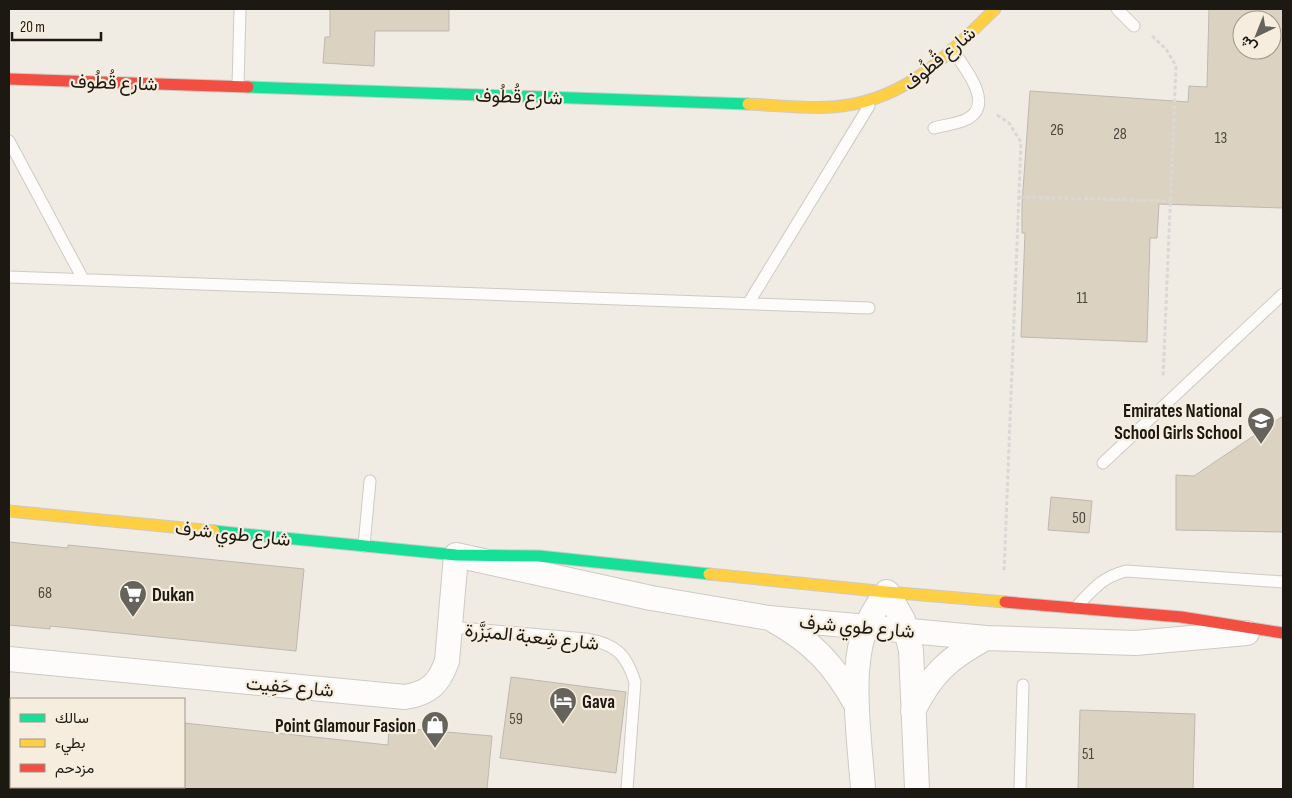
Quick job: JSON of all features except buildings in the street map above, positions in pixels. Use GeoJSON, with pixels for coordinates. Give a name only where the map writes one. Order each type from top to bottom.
{"type":"FeatureCollection","features":[{"type":"Feature","properties":{"kind":"street","name":"شارع قُطُوف"},"geometry":{"type":"LineString","coordinates":[[9,79],[831,107],[852,106],[871,102],[895,93],[916,81],[996,9]]}},
{"type":"Feature","properties":{"kind":"street","name":"شارع طوي شرف"},"geometry":{"type":"LineString","coordinates":[[9,511],[456,555],[539,556],[887,592],[1181,617],[1274,632]]}},
{"type":"Feature","properties":{"kind":"street","name":"شارع طوي شرف"},"geometry":{"type":"LineString","coordinates":[[456,555],[651,598],[769,618],[907,631],[986,638],[1135,643],[1274,632]]}},
{"type":"Feature","properties":{"kind":"street","name":"شارع حَفِيت"},"geometry":{"type":"LineString","coordinates":[[9,659],[405,696],[418,695],[438,681],[447,661],[456,555]]}},
{"type":"Feature","properties":{"kind":"street"},"geometry":{"type":"LineString","coordinates":[[863,789],[857,706],[858,663],[866,626],[887,592],[899,611],[907,631],[912,665],[917,789]]}},
{"type":"Feature","properties":{"kind":"street"},"geometry":{"type":"LineString","coordinates":[[769,618],[791,630],[811,645],[845,683],[857,706]]}},
{"type":"Feature","properties":{"kind":"street"},"geometry":{"type":"LineString","coordinates":[[913,711],[931,680],[943,667],[955,656],[986,638]]}},
{"type":"Feature","properties":{"kind":"lane"},"geometry":{"type":"LineString","coordinates":[[238,86],[240,9]]}},
{"type":"Feature","properties":{"kind":"lane"},"geometry":{"type":"LineString","coordinates":[[1117,9],[1134,26]]}},
{"type":"Feature","properties":{"kind":"lane"},"geometry":{"type":"LineString","coordinates":[[934,128],[966,120],[977,110],[979,103],[979,93],[952,49]]}},
{"type":"Feature","properties":{"kind":"lane"},"geometry":{"type":"LineString","coordinates":[[748,304],[871,102]]}},
{"type":"Feature","properties":{"kind":"lane"},"geometry":{"type":"LineString","coordinates":[[9,140],[83,279]]}},
{"type":"Feature","properties":{"kind":"lane"},"geometry":{"type":"LineString","coordinates":[[9,277],[869,308]]}},
{"type":"Feature","properties":{"kind":"lane"},"geometry":{"type":"LineString","coordinates":[[1103,463],[1283,294]]}},
{"type":"Feature","properties":{"kind":"lane"},"geometry":{"type":"LineString","coordinates":[[364,546],[370,481]]}},
{"type":"Feature","properties":{"kind":"lane"},"geometry":{"type":"LineString","coordinates":[[1075,608],[1108,576],[1126,571],[1283,582]]}},
{"type":"Feature","properties":{"kind":"lane","name":"شارع شِعبة المبَزَّرة"},"geometry":{"type":"LineString","coordinates":[[450,627],[586,639],[603,642],[618,651],[630,665],[635,682],[627,789]]}},
{"type":"Feature","properties":{"kind":"lane"},"geometry":{"type":"LineString","coordinates":[[1020,789],[1024,685]]}},
{"type":"Feature","properties":{"kind":"path"},"geometry":{"type":"LineString","coordinates":[[1134,26],[1157,40],[1173,58],[1176,66],[1162,409]]}},
{"type":"Feature","properties":{"kind":"path"},"geometry":{"type":"LineString","coordinates":[[977,110],[999,116],[1008,123],[1021,142],[1003,602]]}},
{"type":"Feature","properties":{"kind":"path"},"geometry":{"type":"LineString","coordinates":[[1019,196],[1170,201]]}},
{"type":"Feature","properties":{"kind":"traffic: fast"},"geometry":{"type":"LineString","coordinates":[[248,87],[748,104]]}},
{"type":"Feature","properties":{"kind":"traffic: fast"},"geometry":{"type":"LineString","coordinates":[[214,531],[456,555],[539,556],[709,574]]}},
{"type":"Feature","properties":{"kind":"traffic: slow"},"geometry":{"type":"LineString","coordinates":[[748,104],[832,107],[858,103],[881,96],[903,86],[922,74],[995,9]]}},
{"type":"Feature","properties":{"kind":"traffic: slow"},"geometry":{"type":"LineString","coordinates":[[9,511],[214,531]]}},
{"type":"Feature","properties":{"kind":"traffic: slow"},"geometry":{"type":"LineString","coordinates":[[709,574],[1005,602]]}},
{"type":"Feature","properties":{"kind":"traffic: jam"},"geometry":{"type":"LineString","coordinates":[[9,79],[248,87]]}},
{"type":"Feature","properties":{"kind":"traffic: jam"},"geometry":{"type":"LineString","coordinates":[[1005,602],[1181,617],[1283,633]]}},
{"type":"Feature","properties":{"kind":"place","name":"Emirates National School Girls School"},"geometry":{"type":"Point","coordinates":[1261,445]}},
{"type":"Feature","properties":{"kind":"place","name":"Dukan"},"geometry":{"type":"Point","coordinates":[133,618]}},
{"type":"Feature","properties":{"kind":"place","name":"Gava"},"geometry":{"type":"Point","coordinates":[563,725]}},
{"type":"Feature","properties":{"kind":"place","name":"Point Glamour Fasion"},"geometry":{"type":"Point","coordinates":[435,749]}}]}
